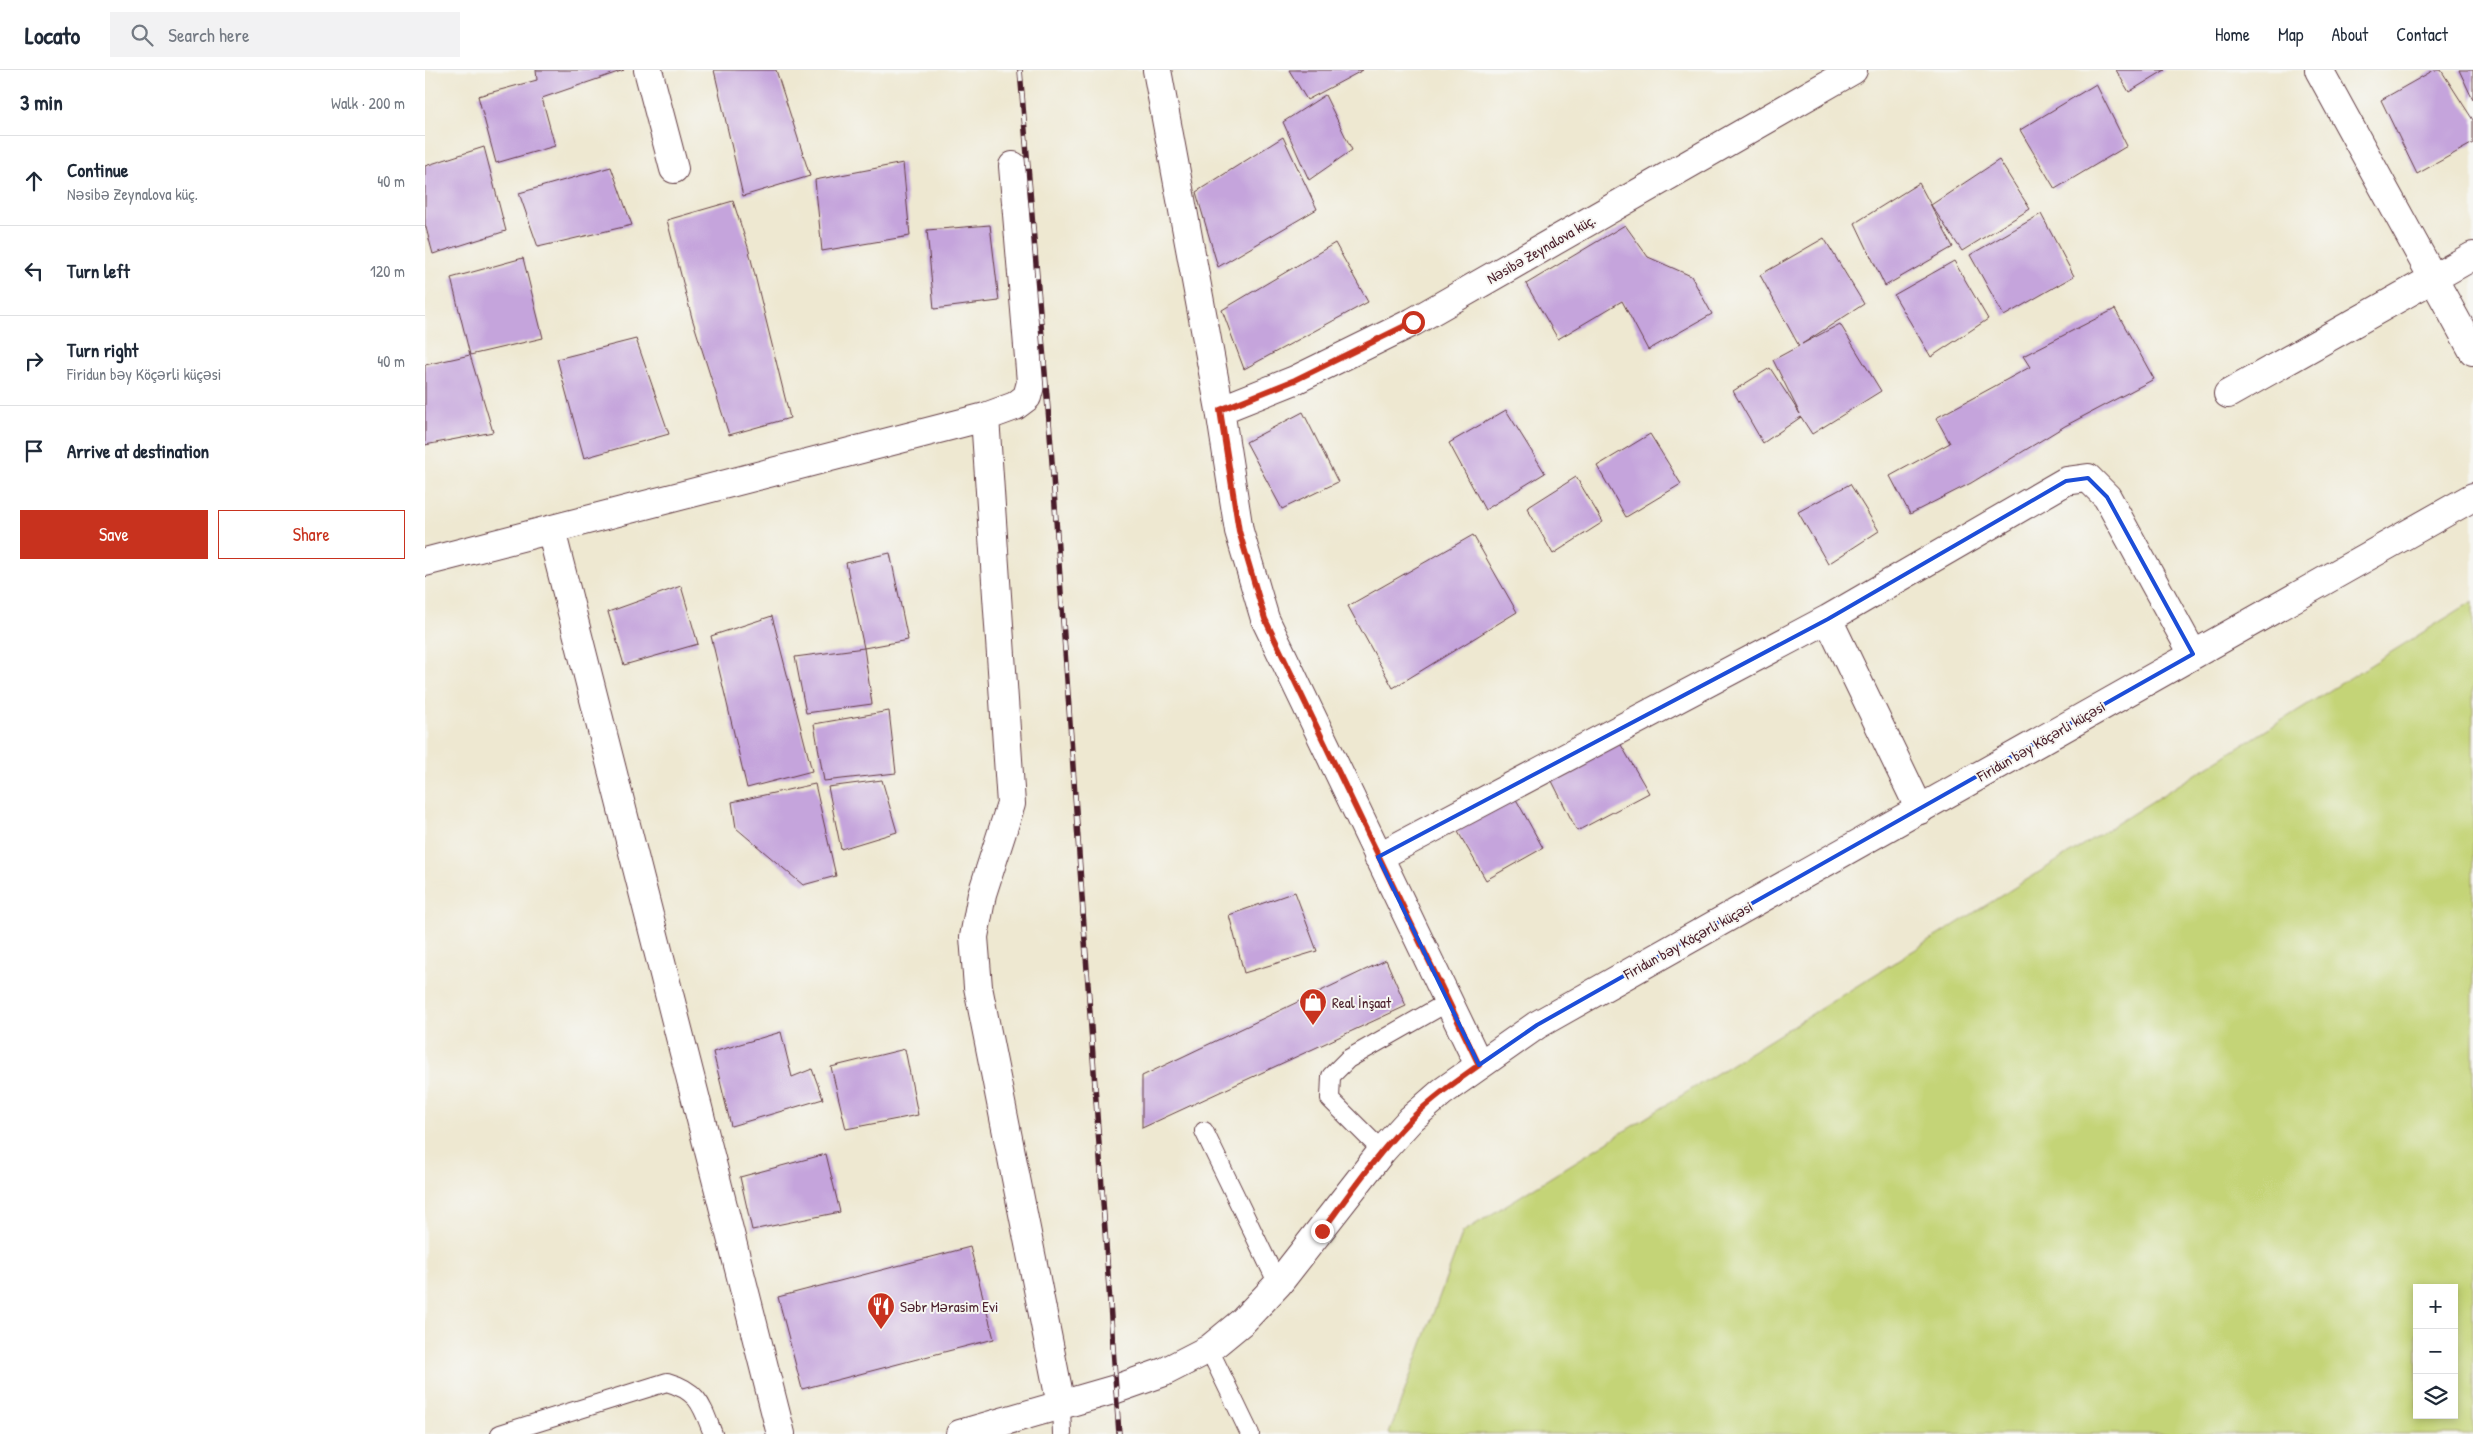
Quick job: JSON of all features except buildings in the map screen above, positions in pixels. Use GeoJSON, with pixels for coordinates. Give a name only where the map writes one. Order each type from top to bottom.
{"type":"FeatureCollection","features":[{"type":"Feature","properties":{"kind":"street"},"geometry":{"type":"LineString","coordinates":[[647,70],[673,169]]}},
{"type":"Feature","properties":{"kind":"street"},"geometry":{"type":"LineString","coordinates":[[1157,70],[1220,410],[1239,531],[1265,619],[1479,1065]]}},
{"type":"Feature","properties":{"kind":"street","name":"Nəsibə Zeynalova küç."},"geometry":{"type":"LineString","coordinates":[[1220,410],[1295,380],[1413,322],[1853,70]]}},
{"type":"Feature","properties":{"kind":"street"},"geometry":{"type":"LineString","coordinates":[[2319,70],[2473,350]]}},
{"type":"Feature","properties":{"kind":"street"},"geometry":{"type":"LineString","coordinates":[[425,562],[985,417],[1015,406],[1027,397],[1031,382],[1013,166]]}},
{"type":"Feature","properties":{"kind":"street"},"geometry":{"type":"LineString","coordinates":[[2228,394],[2473,256]]}},
{"type":"Feature","properties":{"kind":"street"},"geometry":{"type":"LineString","coordinates":[[985,417],[1011,804],[982,894],[974,937],[978,987],[1061,1405]]}},
{"type":"Feature","properties":{"kind":"street"},"geometry":{"type":"LineString","coordinates":[[1378,857],[1828,619],[2066,481],[2088,478],[2107,497],[2193,654]]}},
{"type":"Feature","properties":{"kind":"street","name":"Firidun bəy Köçərli küçəsi"},"geometry":{"type":"LineString","coordinates":[[960,1434],[1061,1405],[1164,1372],[1209,1350],[1243,1321],[1278,1284],[1382,1151],[1411,1119],[1479,1065],[1537,1025],[2473,497]]}},
{"type":"Feature","properties":{"kind":"street"},"geometry":{"type":"LineString","coordinates":[[551,530],[781,1434]]}},
{"type":"Feature","properties":{"kind":"street"},"geometry":{"type":"LineString","coordinates":[[1828,619],[1920,810]]}},
{"type":"Feature","properties":{"kind":"lane"},"geometry":{"type":"LineString","coordinates":[[1382,1151],[1330,1099],[1331,1076],[1347,1059],[1448,1002]]}},
{"type":"Feature","properties":{"kind":"lane"},"geometry":{"type":"LineString","coordinates":[[1203,1131],[1278,1284]]}},
{"type":"Feature","properties":{"kind":"lane"},"geometry":{"type":"LineString","coordinates":[[1209,1350],[1250,1434]]}},
{"type":"Feature","properties":{"kind":"lane"},"geometry":{"type":"LineString","coordinates":[[500,1434],[667,1382],[685,1387],[700,1402],[713,1434]]}},
{"type":"Feature","properties":{"kind":"lane"},"geometry":{"type":"LineString","coordinates":[[1061,1405],[1062,1434]]}},
{"type":"Feature","properties":{"kind":"highlighted area"},"geometry":{"type":"Polygon","coordinates":[[[2088,478],[2107,497],[2193,654],[1537,1025],[1479,1065],[1378,857],[1828,619],[2066,481],[2088,478]]]}},
{"type":"Feature","properties":{"kind":"green space"},"geometry":{"type":"Polygon","coordinates":[[[2473,601],[2473,1434],[1389,1434],[1463,1232],[2473,601]]]}},
{"type":"Feature","properties":{"kind":"railway"},"geometry":{"type":"LineString","coordinates":[[1020,70],[1050,433],[1119,1434]]}},
{"type":"Feature","properties":{"kind":"place","name":"Real İnşaat"},"geometry":{"type":"Point","coordinates":[1313,1026]}},
{"type":"Feature","properties":{"kind":"place","name":"Səbr Mərasim Evi"},"geometry":{"type":"Point","coordinates":[881,1330]}},
{"type":"Feature","properties":{"kind":"route"},"geometry":{"type":"LineString","coordinates":[[1322,1231],[1382,1151],[1411,1119],[1479,1065],[1265,619],[1239,531],[1220,410],[1295,380],[1413,322]]}}]}
